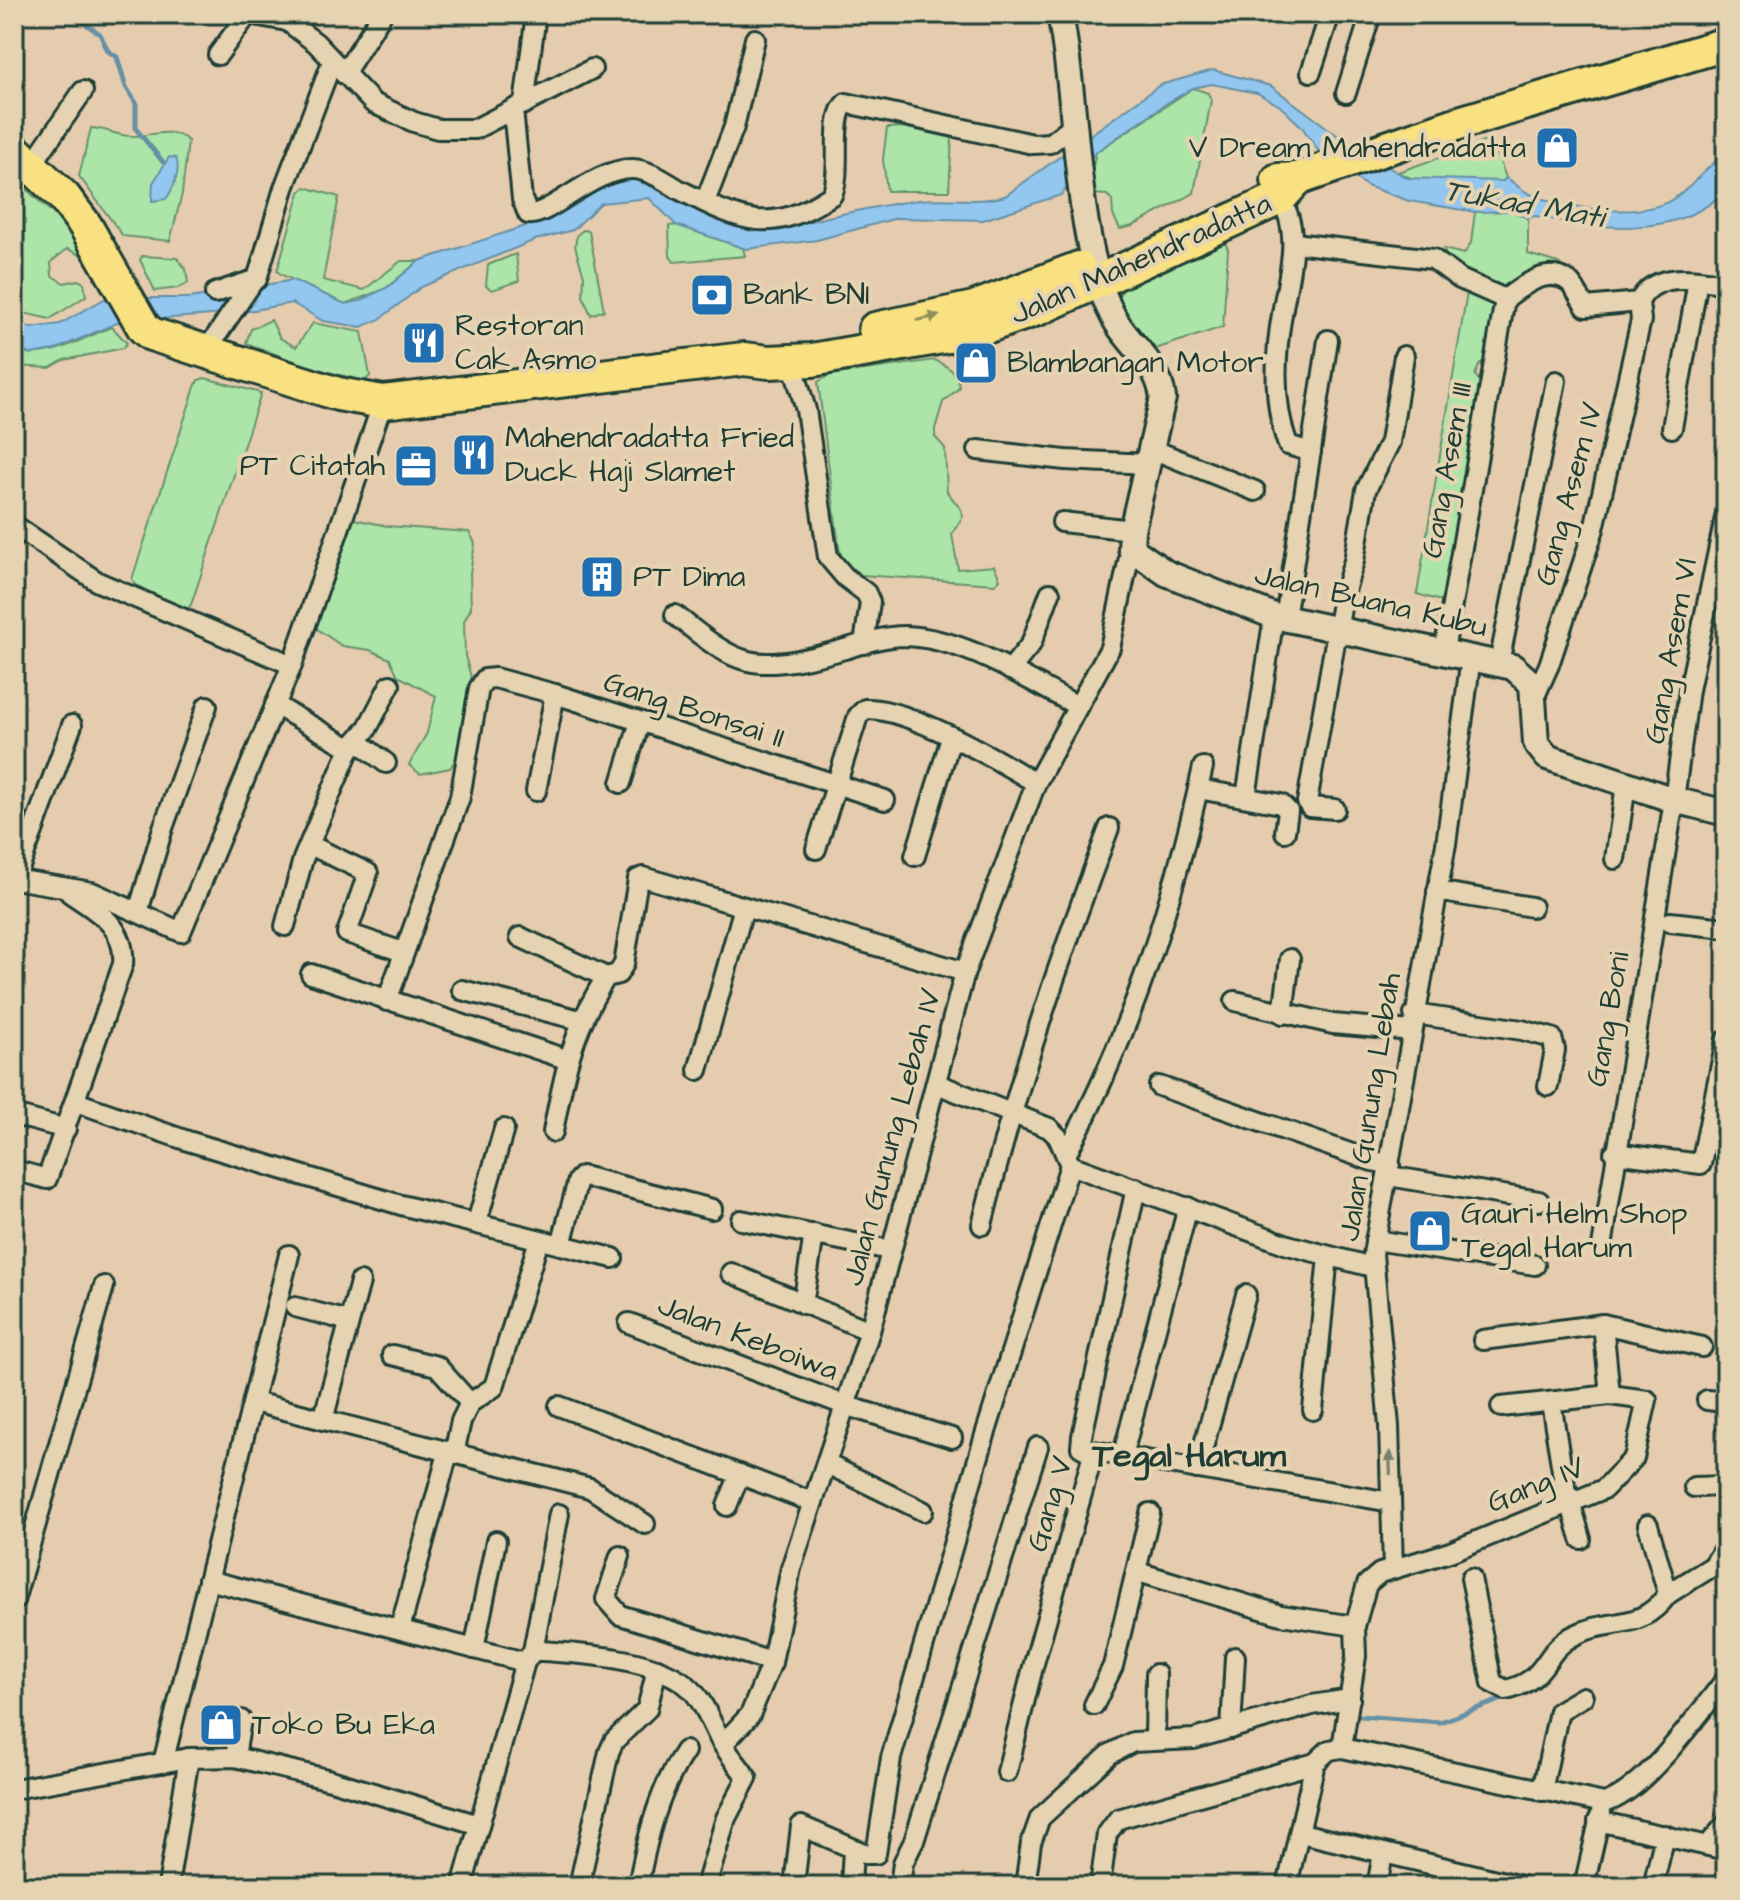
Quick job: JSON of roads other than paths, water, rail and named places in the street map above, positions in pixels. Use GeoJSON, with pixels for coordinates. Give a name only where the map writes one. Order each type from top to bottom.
{"type":"FeatureCollection","features":[{"type":"Feature","properties":{"kind":"highway","name":"Jalan Mahendradatta"},"geometry":{"type":"LineString","coordinates":[[23,158],[64,197],[144,328],[210,344],[338,394],[383,402],[744,359],[792,362],[950,338],[1040,308],[1097,272],[1245,190],[1274,180],[1296,184],[1459,123],[1726,44]]}},
{"type":"Feature","properties":{"kind":"highway","name":"Jalan Mahendradatta"},"geometry":{"type":"LineString","coordinates":[[744,359],[788,342],[890,327],[974,308],[1097,272]]}},
{"type":"Feature","properties":{"kind":"street"},"geometry":{"type":"LineString","coordinates":[[218,55],[248,14],[287,21],[373,103],[401,117],[438,129],[475,129],[592,69]]}},
{"type":"Feature","properties":{"kind":"street"},"geometry":{"type":"LineString","coordinates":[[210,344],[260,273],[284,188],[338,68],[382,14]]}},
{"type":"Feature","properties":{"kind":"street"},"geometry":{"type":"LineString","coordinates":[[536,14],[518,107],[522,199],[528,214],[540,213],[595,178],[625,169],[638,169],[705,202],[752,220],[776,222],[832,195],[838,169],[839,115],[846,103],[1033,144],[1050,143],[1075,128]]}},
{"type":"Feature","properties":{"kind":"street"},"geometry":{"type":"LineString","coordinates":[[1060,14],[1097,272],[1119,326],[1155,367],[1163,398],[1131,539],[1062,522]]}},
{"type":"Feature","properties":{"kind":"street"},"geometry":{"type":"LineString","coordinates":[[1311,72],[1330,14]]}},
{"type":"Feature","properties":{"kind":"street"},"geometry":{"type":"LineString","coordinates":[[1346,93],[1371,14]]}},
{"type":"Feature","properties":{"kind":"street"},"geometry":{"type":"LineString","coordinates":[[705,202],[731,139],[755,39]]}},
{"type":"Feature","properties":{"kind":"street"},"geometry":{"type":"LineString","coordinates":[[23,158],[83,91]]}},
{"type":"Feature","properties":{"kind":"street"},"geometry":{"type":"LineString","coordinates":[[1296,184],[1287,209],[1294,243],[1278,348],[1279,399],[1288,445],[1311,452]]}},
{"type":"Feature","properties":{"kind":"street"},"geometry":{"type":"LineString","coordinates":[[1294,243],[1433,259],[1460,279],[1505,299],[1529,281],[1551,276],[1568,281],[1586,307],[1639,302],[1645,289],[1657,281],[1698,280],[1726,284]]}},
{"type":"Feature","properties":{"kind":"street"},"geometry":{"type":"LineString","coordinates":[[1672,428],[1698,280]]}},
{"type":"Feature","properties":{"kind":"street"},"geometry":{"type":"LineString","coordinates":[[215,293],[249,286]]}},
{"type":"Feature","properties":{"kind":"street","name":"Gang Asem III"},"geometry":{"type":"LineString","coordinates":[[1444,651],[1505,299]]}},
{"type":"Feature","properties":{"kind":"street","name":"Gang Asem IV"},"geometry":{"type":"LineString","coordinates":[[1535,696],[1549,665],[1594,529],[1641,320],[1639,302]]}},
{"type":"Feature","properties":{"kind":"street"},"geometry":{"type":"LineString","coordinates":[[1246,797],[1311,452],[1328,340]]}},
{"type":"Feature","properties":{"kind":"street"},"geometry":{"type":"LineString","coordinates":[[1335,809],[1310,807],[1307,802],[1343,597],[1354,561],[1366,490],[1390,442],[1404,356]]}},
{"type":"Feature","properties":{"kind":"street"},"geometry":{"type":"LineString","coordinates":[[792,362],[806,410],[828,557],[845,577],[861,588],[870,602],[864,644]]}},
{"type":"Feature","properties":{"kind":"street"},"geometry":{"type":"LineString","coordinates":[[1499,663],[1556,381]]}},
{"type":"Feature","properties":{"kind":"street"},"geometry":{"type":"LineString","coordinates":[[72,725],[15,879],[92,892],[181,932],[292,665],[383,402]]}},
{"type":"Feature","properties":{"kind":"street"},"geometry":{"type":"LineString","coordinates":[[978,450],[1065,460],[1151,456],[1255,491]]}},
{"type":"Feature","properties":{"kind":"street","name":"Gang Asem VI"},"geometry":{"type":"LineString","coordinates":[[1674,800],[1693,666],[1726,513]]}},
{"type":"Feature","properties":{"kind":"street"},"geometry":{"type":"LineString","coordinates":[[14,525],[98,582],[292,665]]}},
{"type":"Feature","properties":{"kind":"street","name":"Jalan Buana Kubu"},"geometry":{"type":"LineString","coordinates":[[1131,539],[1166,573],[1280,618],[1499,663],[1528,678],[1535,696]]}},
{"type":"Feature","properties":{"kind":"street","name":"Jalan Gunung Lebah IV"},"geometry":{"type":"LineString","coordinates":[[723,1744],[750,1715],[772,1662],[791,1568],[870,1331],[965,972],[1036,783],[1076,705],[1110,648],[1131,539]]}},
{"type":"Feature","properties":{"kind":"street"},"geometry":{"type":"LineString","coordinates":[[1010,670],[1031,644],[1050,593]]}},
{"type":"Feature","properties":{"kind":"street"},"geometry":{"type":"LineString","coordinates":[[675,615],[700,634],[747,661],[781,661],[903,636],[925,638],[1010,670],[1076,705]]}},
{"type":"Feature","properties":{"kind":"street","name":"Jalan Gunung Lebah"},"geometry":{"type":"LineString","coordinates":[[1393,1569],[1389,1426],[1372,1267],[1437,891],[1471,657]]}},
{"type":"Feature","properties":{"kind":"street","name":"Gang Bonsai II"},"geometry":{"type":"LineString","coordinates":[[403,952],[460,797],[479,688],[485,679],[495,678],[555,694],[885,800]]}},
{"type":"Feature","properties":{"kind":"street"},"geometry":{"type":"LineString","coordinates":[[285,926],[310,845],[354,744],[367,729],[390,685]]}},
{"type":"Feature","properties":{"kind":"street"},"geometry":{"type":"LineString","coordinates":[[536,791],[555,694]]}},
{"type":"Feature","properties":{"kind":"street"},"geometry":{"type":"LineString","coordinates":[[1535,696],[1535,737],[1541,751],[1626,785],[1726,813]]}},
{"type":"Feature","properties":{"kind":"street"},"geometry":{"type":"LineString","coordinates":[[275,705],[386,763]]}},
{"type":"Feature","properties":{"kind":"street"},"geometry":{"type":"LineString","coordinates":[[138,912],[163,828],[207,706]]}},
{"type":"Feature","properties":{"kind":"street"},"geometry":{"type":"LineString","coordinates":[[816,849],[858,716],[865,709],[897,715],[951,738],[1036,783]]}},
{"type":"Feature","properties":{"kind":"street"},"geometry":{"type":"LineString","coordinates":[[621,783],[640,722]]}},
{"type":"Feature","properties":{"kind":"street"},"geometry":{"type":"LineString","coordinates":[[915,856],[951,738]]}},
{"type":"Feature","properties":{"kind":"street"},"geometry":{"type":"LineString","coordinates":[[794,1886],[801,1826],[853,1849],[876,1854],[891,1758],[985,1435],[1069,1159],[1119,1051],[1159,935],[1203,767]]}},
{"type":"Feature","properties":{"kind":"street"},"geometry":{"type":"LineString","coordinates":[[1615,859],[1626,785]]}},
{"type":"Feature","properties":{"kind":"street"},"geometry":{"type":"LineString","coordinates":[[1198,789],[1285,807],[1285,832]]}},
{"type":"Feature","properties":{"kind":"street","name":"Gang Boni"},"geometry":{"type":"LineString","coordinates":[[1602,1247],[1614,1153],[1674,800]]}},
{"type":"Feature","properties":{"kind":"street"},"geometry":{"type":"LineString","coordinates":[[982,1225],[1009,1112],[1066,940],[1109,828]]}},
{"type":"Feature","properties":{"kind":"street"},"geometry":{"type":"LineString","coordinates":[[310,845],[368,873],[347,933],[403,952],[387,1001]]}},
{"type":"Feature","properties":{"kind":"street"},"geometry":{"type":"LineString","coordinates":[[520,937],[606,977],[618,974],[624,964],[638,879],[643,877],[965,972]]}},
{"type":"Feature","properties":{"kind":"street"},"geometry":{"type":"LineString","coordinates":[[14,1170],[47,1179],[117,984],[124,949],[110,922],[65,889]]}},
{"type":"Feature","properties":{"kind":"street"},"geometry":{"type":"LineString","coordinates":[[1437,891],[1532,907]]}},
{"type":"Feature","properties":{"kind":"street"},"geometry":{"type":"LineString","coordinates":[[698,1070],[744,907]]}},
{"type":"Feature","properties":{"kind":"street"},"geometry":{"type":"LineString","coordinates":[[1670,922],[1726,928]]}},
{"type":"Feature","properties":{"kind":"street"},"geometry":{"type":"LineString","coordinates":[[1283,1014],[1290,959]]}},
{"type":"Feature","properties":{"kind":"street"},"geometry":{"type":"LineString","coordinates":[[311,974],[566,1059]]}},
{"type":"Feature","properties":{"kind":"street"},"geometry":{"type":"LineString","coordinates":[[553,1132],[566,1059],[580,1020],[606,977]]}},
{"type":"Feature","properties":{"kind":"street"},"geometry":{"type":"LineString","coordinates":[[462,990],[580,1020]]}},
{"type":"Feature","properties":{"kind":"street"},"geometry":{"type":"LineString","coordinates":[[1235,1001],[1333,1024],[1413,1022],[1522,1030],[1552,1038],[1555,1050],[1548,1086]]}},
{"type":"Feature","properties":{"kind":"street"},"geometry":{"type":"LineString","coordinates":[[1614,1153],[1701,1164],[1726,1040]]}},
{"type":"Feature","properties":{"kind":"street"},"geometry":{"type":"LineString","coordinates":[[937,1084],[1054,1132],[1069,1159],[1136,1188],[1328,1256],[1372,1267]]}},
{"type":"Feature","properties":{"kind":"street"},"geometry":{"type":"LineString","coordinates":[[1159,1086],[1372,1161],[1389,1170],[1539,1201]]}},
{"type":"Feature","properties":{"kind":"street"},"geometry":{"type":"LineString","coordinates":[[76,1102],[188,1141],[401,1205],[613,1258]]}},
{"type":"Feature","properties":{"kind":"street"},"geometry":{"type":"LineString","coordinates":[[14,1115],[66,1129]]}},
{"type":"Feature","properties":{"kind":"street"},"geometry":{"type":"LineString","coordinates":[[477,1222],[504,1129]]}},
{"type":"Feature","properties":{"kind":"street"},"geometry":{"type":"LineString","coordinates":[[561,1245],[578,1180],[582,1176],[712,1209]]}},
{"type":"Feature","properties":{"kind":"street"},"geometry":{"type":"LineString","coordinates":[[1092,1453],[1081,1447],[1082,1436],[1136,1188]]}},
{"type":"Feature","properties":{"kind":"street"},"geometry":{"type":"LineString","coordinates":[[1123,1454],[1188,1207]]}},
{"type":"Feature","properties":{"kind":"street"},"geometry":{"type":"LineString","coordinates":[[741,1220],[890,1250]]}},
{"type":"Feature","properties":{"kind":"street"},"geometry":{"type":"LineString","coordinates":[[803,1304],[814,1234]]}},
{"type":"Feature","properties":{"kind":"street"},"geometry":{"type":"LineString","coordinates":[[400,1629],[461,1421],[470,1403],[494,1387],[539,1240]]}},
{"type":"Feature","properties":{"kind":"street"},"geometry":{"type":"LineString","coordinates":[[1375,1240],[1535,1265]]}},
{"type":"Feature","properties":{"kind":"street"},"geometry":{"type":"LineString","coordinates":[[163,1763],[289,1255]]}},
{"type":"Feature","properties":{"kind":"street"},"geometry":{"type":"LineString","coordinates":[[1313,1410],[1328,1256]]}},
{"type":"Feature","properties":{"kind":"street"},"geometry":{"type":"LineString","coordinates":[[731,1273],[870,1331]]}},
{"type":"Feature","properties":{"kind":"street"},"geometry":{"type":"LineString","coordinates":[[323,1420],[360,1282]]}},
{"type":"Feature","properties":{"kind":"street"},"geometry":{"type":"LineString","coordinates":[[14,1601],[104,1286]]}},
{"type":"Feature","properties":{"kind":"street"},"geometry":{"type":"LineString","coordinates":[[1197,1469],[1246,1295]]}},
{"type":"Feature","properties":{"kind":"street"},"geometry":{"type":"LineString","coordinates":[[295,1307],[349,1321]]}},
{"type":"Feature","properties":{"kind":"street","name":"Jalan Keboiwa"},"geometry":{"type":"LineString","coordinates":[[629,1323],[847,1406],[952,1438]]}},
{"type":"Feature","properties":{"kind":"street"},"geometry":{"type":"LineString","coordinates":[[1501,1407],[1610,1395],[1603,1324]]}},
{"type":"Feature","properties":{"kind":"street"},"geometry":{"type":"LineString","coordinates":[[1483,1340],[1603,1324],[1702,1347]]}},
{"type":"Feature","properties":{"kind":"street"},"geometry":{"type":"LineString","coordinates":[[392,1355],[437,1366],[470,1403]]}},
{"type":"Feature","properties":{"kind":"street","name":"Gang IV"},"geometry":{"type":"LineString","coordinates":[[1393,1569],[1450,1552],[1604,1489],[1624,1472],[1634,1458],[1647,1400],[1610,1395]]}},
{"type":"Feature","properties":{"kind":"street"},"geometry":{"type":"LineString","coordinates":[[254,1402],[590,1488],[645,1524]]}},
{"type":"Feature","properties":{"kind":"street"},"geometry":{"type":"LineString","coordinates":[[1551,1402],[1570,1501],[1581,1539]]}},
{"type":"Feature","properties":{"kind":"street"},"geometry":{"type":"LineString","coordinates":[[559,1406],[812,1502]]}},
{"type":"Feature","properties":{"kind":"street"},"geometry":{"type":"LineString","coordinates":[[900,1886],[903,1863],[914,1841],[1038,1447]]}},
{"type":"Feature","properties":{"kind":"street","name":"Gang V"},"geometry":{"type":"LineString","coordinates":[[1007,1772],[1092,1453],[1123,1454],[1391,1502]]}},
{"type":"Feature","properties":{"kind":"street"},"geometry":{"type":"LineString","coordinates":[[827,1464],[923,1511]]}},
{"type":"Feature","properties":{"kind":"street"},"geometry":{"type":"LineString","coordinates":[[727,1506],[740,1474]]}},
{"type":"Feature","properties":{"kind":"street"},"geometry":{"type":"LineString","coordinates":[[1694,1487],[1726,1486]]}},
{"type":"Feature","properties":{"kind":"street"},"geometry":{"type":"LineString","coordinates":[[1094,1705],[1113,1666],[1150,1513]]}},
{"type":"Feature","properties":{"kind":"street"},"geometry":{"type":"LineString","coordinates":[[462,1886],[529,1656],[559,1514]]}},
{"type":"Feature","properties":{"kind":"street"},"geometry":{"type":"LineString","coordinates":[[1648,1525],[1668,1594]]}},
{"type":"Feature","properties":{"kind":"street"},"geometry":{"type":"LineString","coordinates":[[474,1649],[496,1541]]}},
{"type":"Feature","properties":{"kind":"street"},"geometry":{"type":"LineString","coordinates":[[1471,1578],[1492,1683],[1506,1690],[1534,1680],[1569,1637],[1600,1626],[1641,1620],[1668,1594],[1713,1566],[1726,1545]]}},
{"type":"Feature","properties":{"kind":"street"},"geometry":{"type":"LineString","coordinates":[[620,1556],[606,1599],[620,1615],[772,1662]]}},
{"type":"Feature","properties":{"kind":"street"},"geometry":{"type":"LineString","coordinates":[[1342,1748],[1349,1709],[1355,1626],[1367,1584],[1393,1569]]}},
{"type":"Feature","properties":{"kind":"street"},"geometry":{"type":"LineString","coordinates":[[1138,1572],[1281,1615],[1355,1626]]}},
{"type":"Feature","properties":{"kind":"street"},"geometry":{"type":"LineString","coordinates":[[208,1580],[474,1649],[529,1656],[578,1653],[657,1669],[690,1689],[747,1778],[726,1818],[706,1886]]}},
{"type":"Feature","properties":{"kind":"street"},"geometry":{"type":"LineString","coordinates":[[1231,1729],[1235,1657]]}},
{"type":"Feature","properties":{"kind":"street"},"geometry":{"type":"LineString","coordinates":[[579,1886],[609,1752],[614,1741],[647,1709],[657,1669]]}},
{"type":"Feature","properties":{"kind":"street"},"geometry":{"type":"LineString","coordinates":[[1155,1740],[1156,1674]]}},
{"type":"Feature","properties":{"kind":"street"},"geometry":{"type":"LineString","coordinates":[[1100,1886],[1110,1826],[1131,1814],[1315,1763],[1329,1750],[1342,1748],[1604,1803],[1622,1798],[1678,1739],[1726,1679]]}},
{"type":"Feature","properties":{"kind":"street"},"geometry":{"type":"LineString","coordinates":[[1542,1791],[1559,1711],[1583,1697]]}},
{"type":"Feature","properties":{"kind":"street"},"geometry":{"type":"LineString","coordinates":[[1025,1886],[1031,1843],[1046,1810],[1077,1788],[1110,1754],[1133,1742],[1194,1739],[1312,1705],[1349,1709]]}},
{"type":"Feature","properties":{"kind":"street"},"geometry":{"type":"LineString","coordinates":[[235,1757],[241,1720]]}},
{"type":"Feature","properties":{"kind":"street"},"geometry":{"type":"LineString","coordinates":[[638,1886],[660,1800],[670,1773],[685,1751]]}},
{"type":"Feature","properties":{"kind":"street"},"geometry":{"type":"LineString","coordinates":[[14,1789],[67,1783],[189,1758],[235,1757],[331,1780],[479,1825]]}},
{"type":"Feature","properties":{"kind":"street"},"geometry":{"type":"LineString","coordinates":[[168,1886],[189,1758]]}},
{"type":"Feature","properties":{"kind":"street"},"geometry":{"type":"LineString","coordinates":[[1287,1886],[1315,1763]]}},
{"type":"Feature","properties":{"kind":"street"},"geometry":{"type":"LineString","coordinates":[[1584,1886],[1604,1803]]}},
{"type":"Feature","properties":{"kind":"street"},"geometry":{"type":"LineString","coordinates":[[1598,1821],[1717,1848],[1726,1824]]}},
{"type":"Feature","properties":{"kind":"street"},"geometry":{"type":"LineString","coordinates":[[1301,1833],[1383,1854],[1450,1877],[1517,1885]]}},
{"type":"Feature","properties":{"kind":"street"},"geometry":{"type":"LineString","coordinates":[[1653,1886],[1665,1835]]}},
{"type":"Feature","properties":{"kind":"street"},"geometry":{"type":"LineString","coordinates":[[851,1886],[853,1849]]}},
{"type":"Feature","properties":{"kind":"street"},"geometry":{"type":"LineString","coordinates":[[1377,1886],[1383,1854]]}},
{"type":"Feature","properties":{"kind":"water","name":"Tukad Mati"},"geometry":{"type":"Polygon","coordinates":[[[1213,70],[1271,86],[1349,144],[1407,178],[1503,181],[1506,178],[1526,192],[1559,203],[1602,210],[1644,209],[1676,197],[1726,152],[1726,190],[1706,206],[1684,217],[1635,227],[1584,224],[1535,216],[1528,218],[1512,211],[1475,212],[1409,201],[1367,186],[1319,152],[1302,127],[1280,106],[1257,93],[1212,84],[1193,88],[1167,103],[1096,152],[1061,195],[983,220],[897,218],[817,240],[746,249],[676,225],[649,198],[601,203],[573,230],[535,240],[421,287],[380,319],[361,327],[323,321],[292,303],[238,313],[119,322],[54,350],[31,354],[14,350],[14,323],[32,328],[60,324],[106,298],[190,298],[293,280],[345,304],[360,301],[388,287],[419,261],[538,222],[593,187],[630,178],[761,228],[773,229],[901,203],[930,199],[984,200],[1005,196],[1160,85],[1213,70]]]}},
{"type":"Feature","properties":{"kind":"water"},"geometry":{"type":"Polygon","coordinates":[[[169,157],[176,158],[177,163],[174,184],[166,199],[152,201],[153,183],[169,157]]]}},
{"type":"Feature","properties":{"kind":"waterway"},"geometry":{"type":"LineString","coordinates":[[72,14],[100,34],[108,51],[117,57],[126,87],[136,103],[136,129],[163,162]]}},
{"type":"Feature","properties":{"kind":"waterway"},"geometry":{"type":"LineString","coordinates":[[1360,1716],[1440,1722],[1511,1696]]}},
{"type":"Feature","properties":{"kind":"place","name":"V Dream Mahendradatta"},"geometry":{"type":"Point","coordinates":[1557,148]}},
{"type":"Feature","properties":{"kind":"place","name":"Bank BNI"},"geometry":{"type":"Point","coordinates":[712,295]}},
{"type":"Feature","properties":{"kind":"place","name":"Restoran Cak Asmo"},"geometry":{"type":"Point","coordinates":[424,343]}},
{"type":"Feature","properties":{"kind":"place","name":"Blambangan Motor"},"geometry":{"type":"Point","coordinates":[976,363]}},
{"type":"Feature","properties":{"kind":"place","name":"Mahendradatta Fried Duck Haji Slamet"},"geometry":{"type":"Point","coordinates":[474,455]}},
{"type":"Feature","properties":{"kind":"place","name":"PT Citatah"},"geometry":{"type":"Point","coordinates":[416,466]}},
{"type":"Feature","properties":{"kind":"place","name":"PT Dima"},"geometry":{"type":"Point","coordinates":[602,577]}},
{"type":"Feature","properties":{"kind":"place","name":"Gauri Helm Shop Tegal Harum"},"geometry":{"type":"Point","coordinates":[1430,1231]}},
{"type":"Feature","properties":{"kind":"place","name":"Toko Bu Eka"},"geometry":{"type":"Point","coordinates":[221,1725]}},
{"type":"Feature","properties":{"kind":"district","name":"Tegal Harum"},"geometry":{"type":"Point","coordinates":[1189,1456]}}]}
